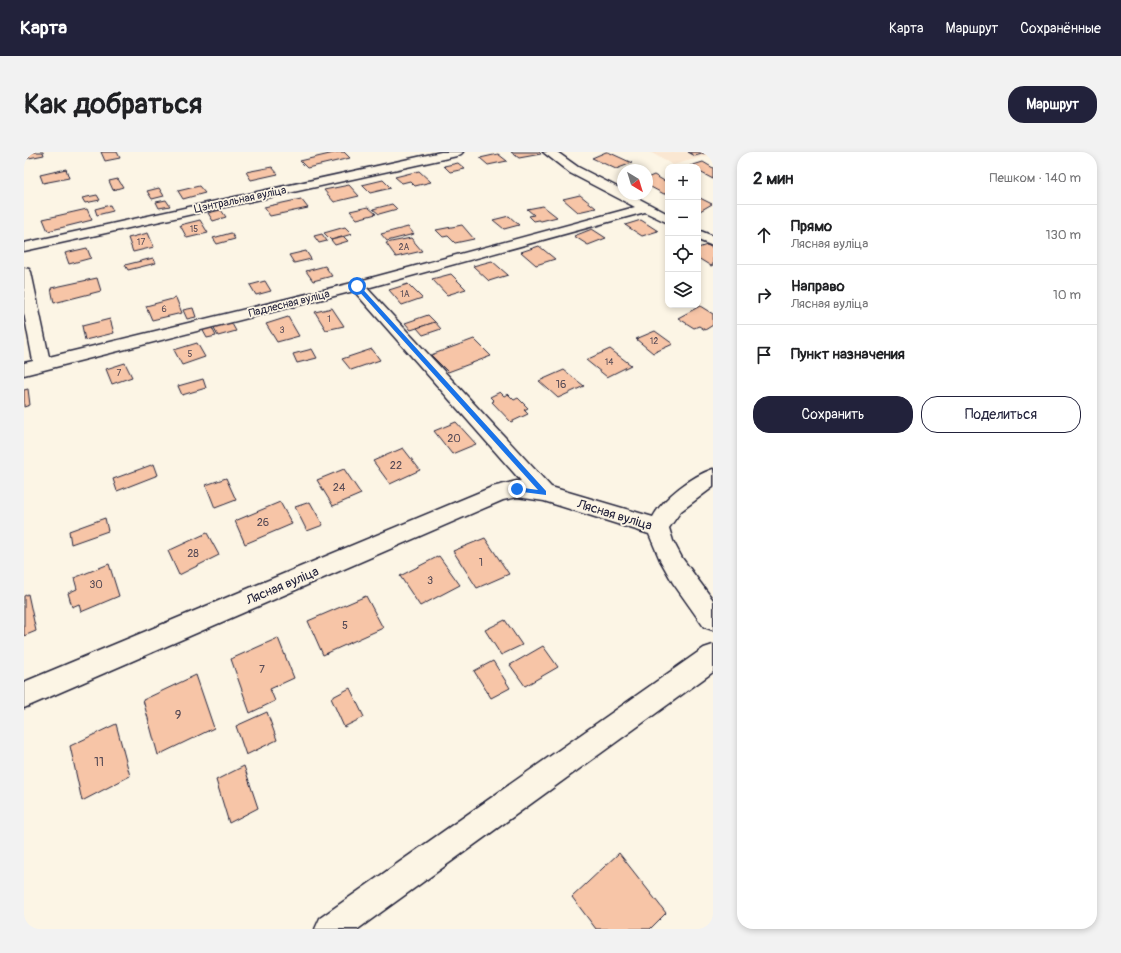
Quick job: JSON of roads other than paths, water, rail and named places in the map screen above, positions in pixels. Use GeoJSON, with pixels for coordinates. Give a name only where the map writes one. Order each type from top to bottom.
{"type":"FeatureCollection","features":[{"type":"Feature","properties":{"kind":"street","name":"Цэнтральная вуліца"},"geometry":{"type":"LineString","coordinates":[[24,247],[457,152]]}},
{"type":"Feature","properties":{"kind":"street"},"geometry":{"type":"LineString","coordinates":[[549,152],[574,170],[665,218]]}},
{"type":"Feature","properties":{"kind":"street","name":"Падлесная вуліца"},"geometry":{"type":"LineString","coordinates":[[24,369],[357,286],[646,208]]}},
{"type":"Feature","properties":{"kind":"street"},"geometry":{"type":"LineString","coordinates":[[701,236],[713,242]]}},
{"type":"Feature","properties":{"kind":"street"},"geometry":{"type":"LineString","coordinates":[[24,272],[42,364]]}},
{"type":"Feature","properties":{"kind":"street"},"geometry":{"type":"LineString","coordinates":[[357,286],[544,493]]}},
{"type":"Feature","properties":{"kind":"street","name":"Лясная вуліца"},"geometry":{"type":"LineString","coordinates":[[24,695],[472,503],[499,493],[517,489],[544,493],[658,528],[662,516],[672,505],[713,476]]}},
{"type":"Feature","properties":{"kind":"street"},"geometry":{"type":"LineString","coordinates":[[658,528],[662,543],[670,558],[713,619]]}},
{"type":"Feature","properties":{"kind":"street"},"geometry":{"type":"LineString","coordinates":[[331,929],[713,657]]}}]}
